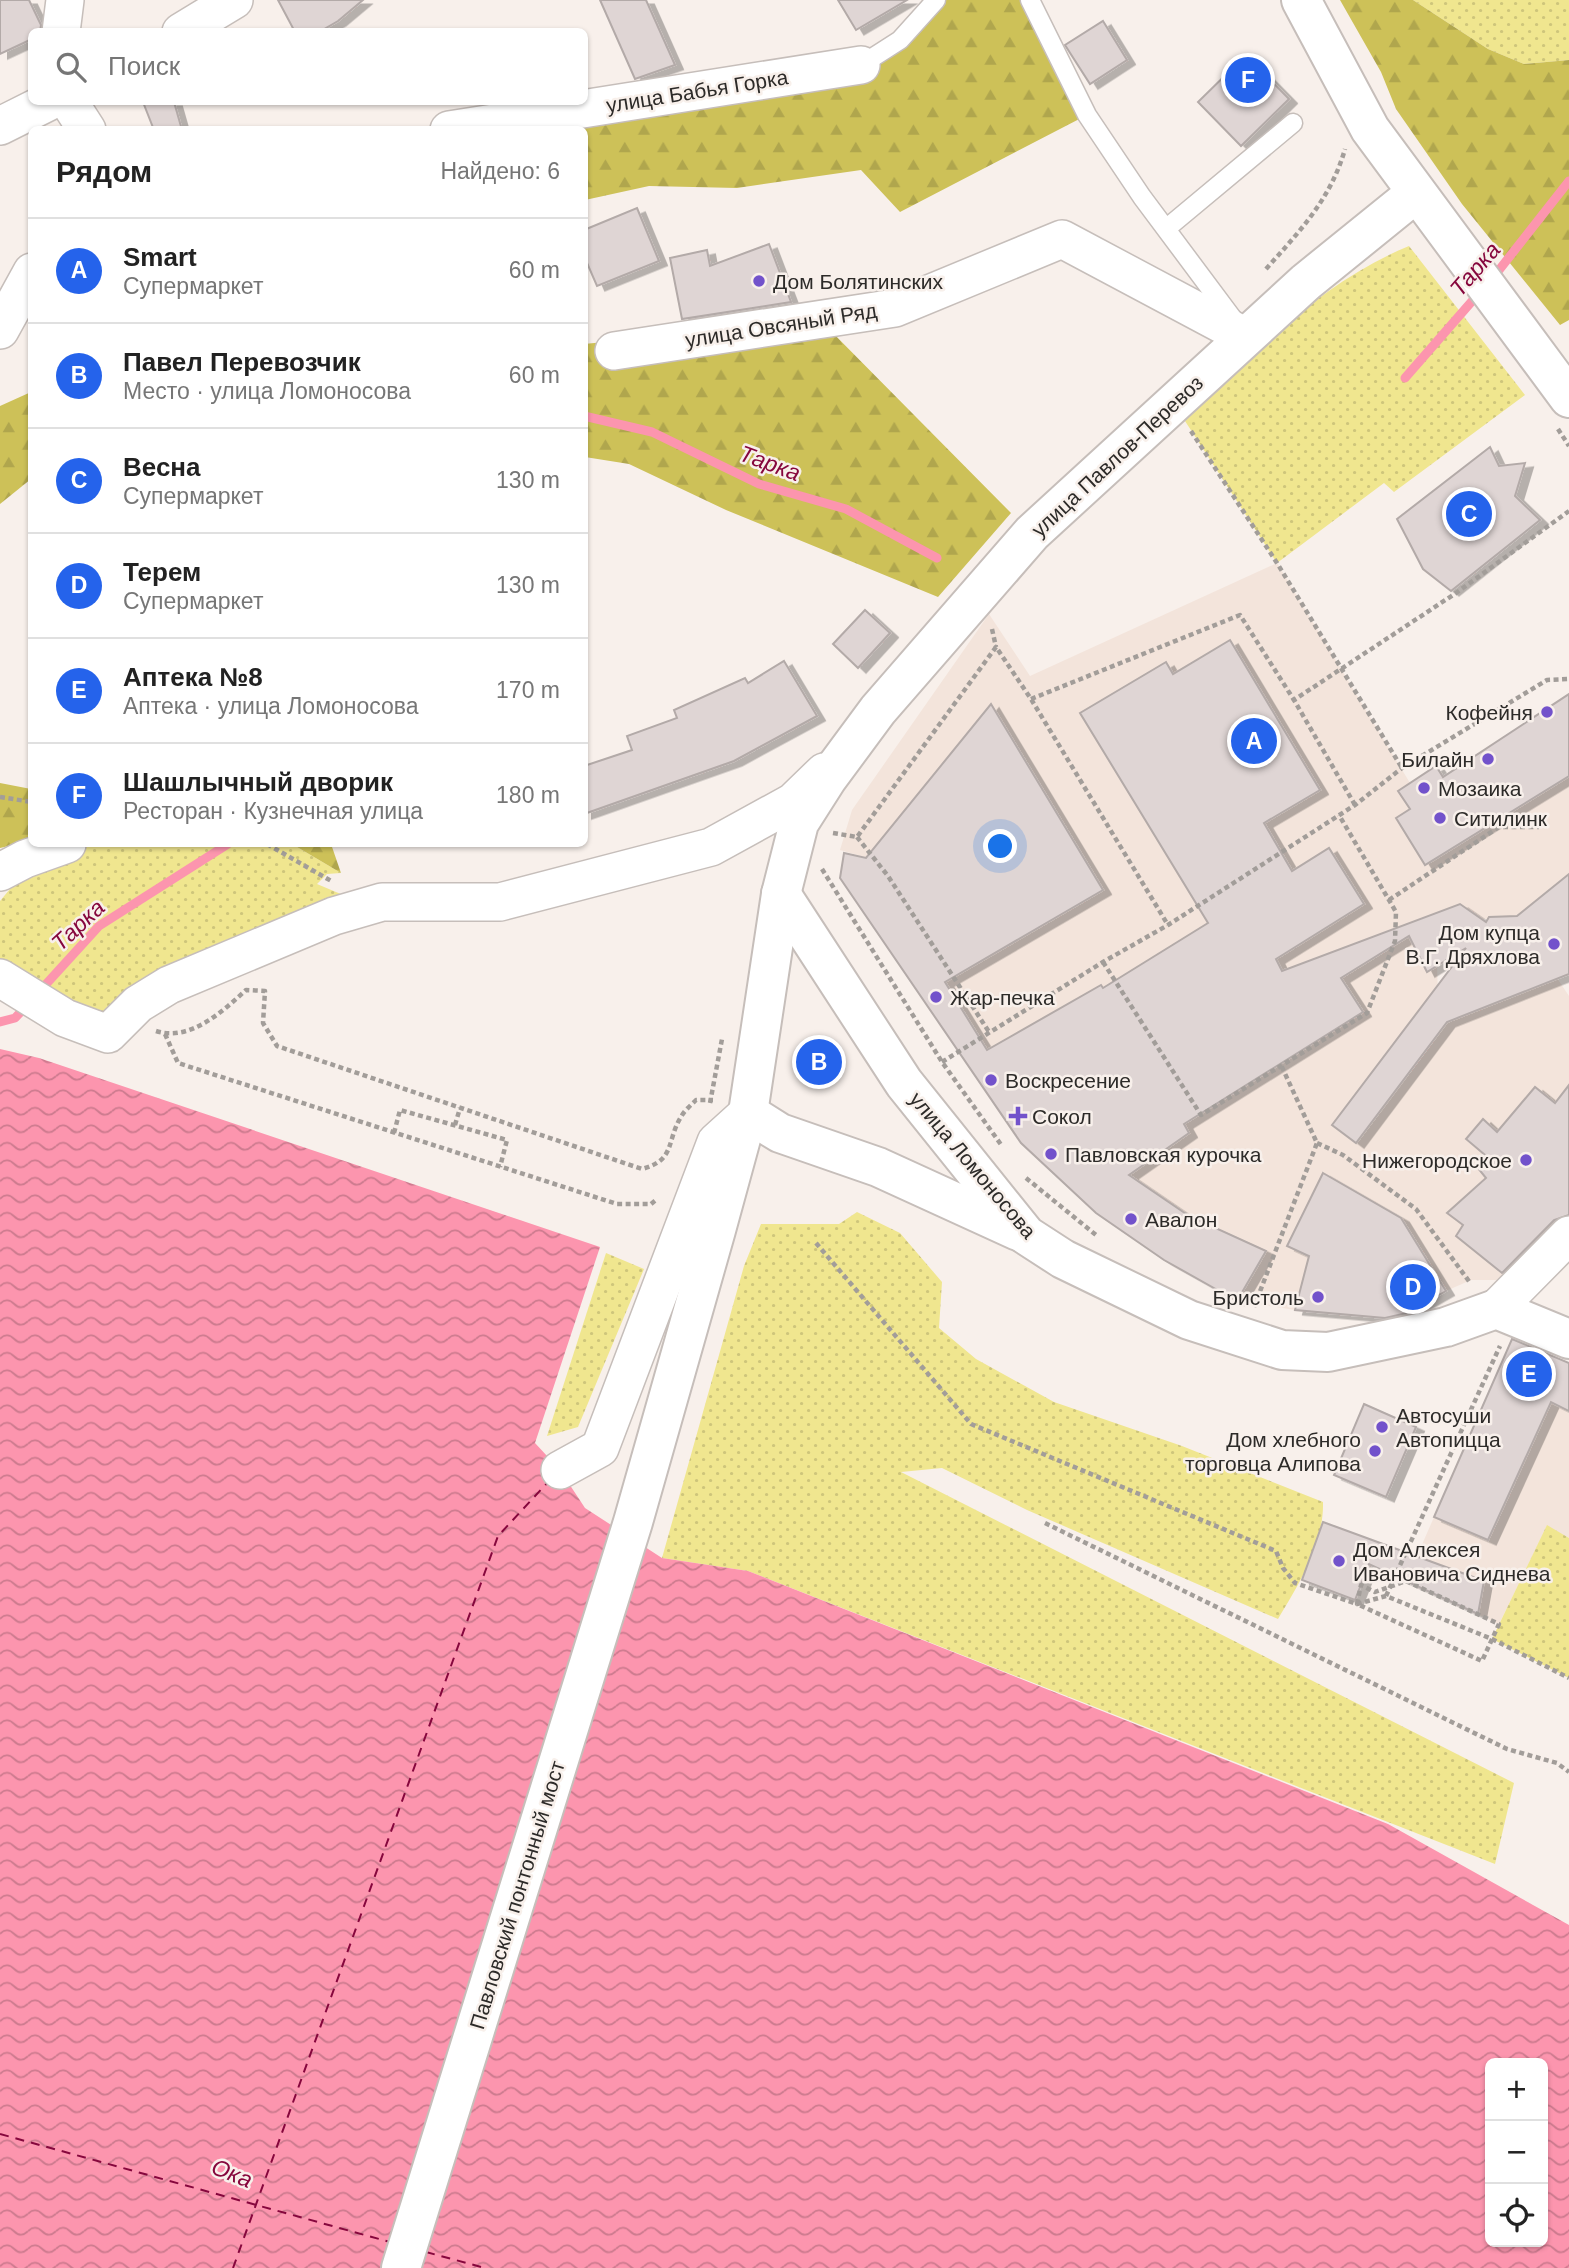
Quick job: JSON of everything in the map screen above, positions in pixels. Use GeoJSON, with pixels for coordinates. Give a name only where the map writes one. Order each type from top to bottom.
{"type":"FeatureCollection","features":[{"type":"Feature","properties":{"kind":"main road"},"geometry":{"type":"LineString","coordinates":[[1301,0],[1370,129],[1560,387]]}},
{"type":"Feature","properties":{"kind":"main road","name":"улица Павлов-Перевоз"},"geometry":{"type":"LineString","coordinates":[[748,1113],[781,894],[799,823],[848,749],[878,710],[1032,533],[1306,282],[1416,193]]}},
{"type":"Feature","properties":{"kind":"main road","name":"улица Ломоносова"},"geometry":{"type":"LineString","coordinates":[[781,894],[904,1083],[1026,1235],[1063,1259],[1144,1300],[1240,1339],[1282,1350],[1328,1352],[1446,1327],[1490,1322]]}},
{"type":"Feature","properties":{"kind":"main road"},"geometry":{"type":"LineString","coordinates":[[748,1113],[780,1133],[878,1167],[1026,1235]]}},
{"type":"Feature","properties":{"kind":"main road","name":"Павловский понтонный мост"},"geometry":{"type":"LineString","coordinates":[[401,2268],[633,1522],[748,1113]]}},
{"type":"Feature","properties":{"kind":"main road"},"geometry":{"type":"LineString","coordinates":[[1490,1322],[1569,1339]]}},
{"type":"Feature","properties":{"kind":"street"},"geometry":{"type":"LineString","coordinates":[[62,28],[65,0]]}},
{"type":"Feature","properties":{"kind":"street"},"geometry":{"type":"LineString","coordinates":[[188,28],[234,0]]}},
{"type":"Feature","properties":{"kind":"street","name":"улица Бабья Горка"},"geometry":{"type":"LineString","coordinates":[[474,126],[861,65]]}},
{"type":"Feature","properties":{"kind":"street"},"geometry":{"type":"LineString","coordinates":[[0,126],[42,105]]}},
{"type":"Feature","properties":{"kind":"street"},"geometry":{"type":"LineString","coordinates":[[71,105],[84,126]]}},
{"type":"Feature","properties":{"kind":"street","name":"улица Овсяный Ряд"},"geometry":{"type":"LineString","coordinates":[[614,351],[895,308],[1062,239],[1246,337]]}},
{"type":"Feature","properties":{"kind":"street"},"geometry":{"type":"LineString","coordinates":[[0,330],[28,279]]}},
{"type":"Feature","properties":{"kind":"street","name":"улица Павлов-Перевоз"},"geometry":{"type":"LineString","coordinates":[[4,981],[65,1018],[108,1034],[119,1020],[169,985],[334,916],[382,902],[500,902],[711,847],[793,802],[848,749]]}},
{"type":"Feature","properties":{"kind":"street"},"geometry":{"type":"LineString","coordinates":[[0,872],[58,847]]}},
{"type":"Feature","properties":{"kind":"street"},"geometry":{"type":"LineString","coordinates":[[560,1470],[600,1448],[716,1143],[748,1113]]}},
{"type":"Feature","properties":{"kind":"street"},"geometry":{"type":"LineString","coordinates":[[1490,1322],[1569,1235]]}},
{"type":"Feature","properties":{"kind":"lane"},"geometry":{"type":"LineString","coordinates":[[861,65],[900,40],[936,0]]}},
{"type":"Feature","properties":{"kind":"lane"},"geometry":{"type":"LineString","coordinates":[[1030,0],[1087,115],[1246,337]]}},
{"type":"Feature","properties":{"kind":"lane"},"geometry":{"type":"LineString","coordinates":[[1167,229],[1293,123]]}},
{"type":"Feature","properties":{"kind":"path"},"geometry":{"type":"LineString","coordinates":[[1185,421],[1402,768]]}},
{"type":"Feature","properties":{"kind":"path"},"geometry":{"type":"LineString","coordinates":[[1294,700],[1456,593],[1569,511]]}},
{"type":"Feature","properties":{"kind":"path"},"geometry":{"type":"LineString","coordinates":[[1031,699],[1240,615],[1356,805]]}},
{"type":"Feature","properties":{"kind":"path"},"geometry":{"type":"LineString","coordinates":[[858,837],[996,648],[1031,699],[1168,925]]}},
{"type":"Feature","properties":{"kind":"path"},"geometry":{"type":"LineString","coordinates":[[942,1062],[1168,925],[1356,805],[1402,768],[1546,680],[1569,679]]}},
{"type":"Feature","properties":{"kind":"path"},"geometry":{"type":"LineString","coordinates":[[0,797],[28,801]]}},
{"type":"Feature","properties":{"kind":"path"},"geometry":{"type":"LineString","coordinates":[[1103,962],[1201,1115],[1367,1013],[1395,941],[1396,912],[1339,815]]}},
{"type":"Feature","properties":{"kind":"path"},"geometry":{"type":"LineString","coordinates":[[1389,900],[1499,827],[1539,827]]}},
{"type":"Feature","properties":{"kind":"path"},"geometry":{"type":"LineString","coordinates":[[824,832],[858,837],[888,876],[989,1032]]}},
{"type":"Feature","properties":{"kind":"path"},"geometry":{"type":"LineString","coordinates":[[272,847],[324,878]]}},
{"type":"Feature","properties":{"kind":"path"},"geometry":{"type":"LineString","coordinates":[[819,863],[942,1062],[1006,1152]]}},
{"type":"Feature","properties":{"kind":"path"},"geometry":{"type":"LineString","coordinates":[[660,1198],[651,1204],[617,1205],[178,1063],[165,1034],[209,1023],[246,990],[265,991],[263,1023],[277,1046],[642,1169],[657,1165],[667,1154],[680,1118],[696,1100],[711,1099]]}},
{"type":"Feature","properties":{"kind":"path"},"geometry":{"type":"LineString","coordinates":[[1281,1065],[1317,1143],[1343,1155],[1416,1209],[1471,1280],[1490,1322],[1386,1596]]}},
{"type":"Feature","properties":{"kind":"path"},"geometry":{"type":"LineString","coordinates":[[455,1125],[460,1108]]}},
{"type":"Feature","properties":{"kind":"path"},"geometry":{"type":"LineString","coordinates":[[394,1133],[400,1110],[507,1140],[500,1167]]}},
{"type":"Feature","properties":{"kind":"path"},"geometry":{"type":"LineString","coordinates":[[1240,1339],[1317,1143]]}},
{"type":"Feature","properties":{"kind":"path"},"geometry":{"type":"LineString","coordinates":[[1022,1174],[1107,1244]]}},
{"type":"Feature","properties":{"kind":"path"},"geometry":{"type":"LineString","coordinates":[[816,1243],[971,1424],[1276,1551],[1283,1568],[1295,1583],[1357,1604],[1482,1661],[1499,1624],[1406,1581],[1375,1592],[1361,1585],[1357,1604]]}},
{"type":"Feature","properties":{"kind":"path"},"geometry":{"type":"LineString","coordinates":[[1045,1523],[1507,1749],[1558,1763],[1569,1772]]}},
{"type":"Feature","properties":{"kind":"path"},"geometry":{"type":"LineString","coordinates":[[1357,1604],[1386,1596],[1492,1639],[1569,1678]]}},
{"type":"Feature","properties":{"kind":"shaded area"},"geometry":{"type":"Polygon","coordinates":[[[1413,0],[1569,0],[1569,60],[1524,64],[1488,49],[1413,0]]]}},
{"type":"Feature","properties":{"kind":"shaded area"},"geometry":{"type":"Polygon","coordinates":[[[1409,246],[1525,395],[1394,492],[1384,483],[1277,563],[1185,421],[1262,346],[1317,300],[1376,261],[1409,246]]]}},
{"type":"Feature","properties":{"kind":"shaded area"},"geometry":{"type":"Polygon","coordinates":[[[1277,563],[1410,783],[1398,791],[1410,809],[1396,818],[1425,865],[1569,776],[1569,874],[1517,916],[1403,926],[1424,967],[1437,964],[1438,998],[1473,1012],[1557,978],[1569,996],[1569,1222],[1511,1280],[1471,1280],[1397,1319],[1295,1310],[1237,1301],[1164,1260],[966,1062],[954,1046],[976,1032],[868,858],[840,850],[852,810],[989,614],[1030,676],[1277,563]]]}},
{"type":"Feature","properties":{"kind":"shaded area"},"geometry":{"type":"Polygon","coordinates":[[[83,847],[297,847],[341,873],[327,874],[317,884],[355,900],[103,1018],[0,968],[0,901],[29,866],[83,847]]]}},
{"type":"Feature","properties":{"kind":"shaded area"},"geometry":{"type":"Polygon","coordinates":[[[857,1212],[900,1233],[942,1282],[939,1328],[976,1359],[1054,1402],[1182,1446],[1323,1502],[1322,1518],[1309,1563],[1278,1619],[1027,1510],[942,1468],[901,1472],[1514,1783],[1495,1864],[748,1571],[662,1558],[744,1266],[761,1224],[839,1224],[857,1212]]]}},
{"type":"Feature","properties":{"kind":"shaded area"},"geometry":{"type":"Polygon","coordinates":[[[606,1253],[644,1269],[578,1427],[547,1436],[606,1253]]]}},
{"type":"Feature","properties":{"kind":"shaded area"},"geometry":{"type":"Polygon","coordinates":[[[1513,1337],[1569,1363],[1569,1538],[1547,1526],[1499,1624],[1406,1581],[1513,1337]]]}},
{"type":"Feature","properties":{"kind":"shaded area"},"geometry":{"type":"Polygon","coordinates":[[[1547,1525],[1569,1538],[1569,1678],[1492,1639],[1547,1525]]]}},
{"type":"Feature","properties":{"kind":"green space"},"geometry":{"type":"Polygon","coordinates":[[[946,0],[1030,0],[1087,115],[900,212],[861,170],[737,188],[649,186],[588,199],[588,126],[529,126],[863,75],[901,49],[946,0]]]}},
{"type":"Feature","properties":{"kind":"green space"},"geometry":{"type":"Polygon","coordinates":[[[1340,0],[1413,0],[1488,49],[1524,64],[1569,60],[1569,320],[1560,325],[1462,204],[1396,109],[1381,72],[1340,0]]]}},
{"type":"Feature","properties":{"kind":"green space"},"geometry":{"type":"Polygon","coordinates":[[[821,321],[1011,513],[938,597],[726,510],[629,464],[588,457],[588,344],[821,321]]]}},
{"type":"Feature","properties":{"kind":"green space"},"geometry":{"type":"Polygon","coordinates":[[[28,393],[28,481],[0,504],[0,406],[28,393]]]}},
{"type":"Feature","properties":{"kind":"green space"},"geometry":{"type":"Polygon","coordinates":[[[0,783],[28,788],[28,842],[0,848],[0,783]]]}},
{"type":"Feature","properties":{"kind":"green space"},"geometry":{"type":"Polygon","coordinates":[[[297,847],[332,847],[341,873],[297,847]]]}},
{"type":"Feature","properties":{"kind":"water","name":"Ока"},"geometry":{"type":"Polygon","coordinates":[[[0,1049],[39,1058],[600,1247],[535,1443],[560,1470],[585,1508],[662,1558],[748,1571],[1388,1824],[1569,1925],[1569,2268],[0,2268],[0,1049]]]}},
{"type":"Feature","properties":{"kind":"building"},"geometry":{"type":"Polygon","coordinates":[[[0,0],[29,0],[41,28],[28,28],[28,41],[0,54],[0,0]]]}},
{"type":"Feature","properties":{"kind":"building"},"geometry":{"type":"Polygon","coordinates":[[[278,0],[363,0],[326,28],[293,28],[278,0]]]}},
{"type":"Feature","properties":{"kind":"building"},"geometry":{"type":"Polygon","coordinates":[[[600,0],[646,0],[675,65],[635,79],[600,0]]]}},
{"type":"Feature","properties":{"kind":"building"},"geometry":{"type":"Polygon","coordinates":[[[838,0],[907,0],[856,30],[838,0]]]}},
{"type":"Feature","properties":{"kind":"building"},"geometry":{"type":"Polygon","coordinates":[[[1103,21],[1127,60],[1090,84],[1065,45],[1103,21]]]}},
{"type":"Feature","properties":{"kind":"building"},"geometry":{"type":"Polygon","coordinates":[[[1246,55],[1289,99],[1241,146],[1198,102],[1246,55]]]}},
{"type":"Feature","properties":{"kind":"building"},"geometry":{"type":"Polygon","coordinates":[[[144,105],[175,105],[181,126],[152,126],[144,105]]]}},
{"type":"Feature","properties":{"kind":"building"},"geometry":{"type":"Polygon","coordinates":[[[637,208],[659,261],[597,286],[588,265],[588,228],[637,208]]]}},
{"type":"Feature","properties":{"kind":"building"},"geometry":{"type":"Polygon","coordinates":[[[769,244],[791,302],[682,319],[670,258],[707,250],[710,266],[769,244]]]}},
{"type":"Feature","properties":{"kind":"building"},"geometry":{"type":"Polygon","coordinates":[[[1490,447],[1499,466],[1525,463],[1515,496],[1540,520],[1451,591],[1423,569],[1397,519],[1490,447]]]}},
{"type":"Feature","properties":{"kind":"building"},"geometry":{"type":"Polygon","coordinates":[[[865,610],[890,633],[858,668],[833,644],[865,610]]]}},
{"type":"Feature","properties":{"kind":"building"},"geometry":{"type":"Polygon","coordinates":[[[1230,640],[1320,790],[1264,823],[1292,871],[1329,848],[1364,904],[1276,959],[1282,971],[1460,904],[1486,922],[1489,917],[1517,916],[1569,874],[1569,974],[1447,1022],[1356,1143],[1332,1125],[1466,948],[1427,972],[1409,936],[1341,978],[1363,1012],[1184,1124],[1189,1133],[1129,1175],[1189,1216],[1266,1251],[1237,1301],[1164,1260],[1096,1213],[1021,1143],[840,878],[844,853],[866,858],[991,704],[1103,890],[945,982],[987,1050],[1101,985],[1103,988],[1208,923],[1080,713],[1166,662],[1173,674],[1230,640]]]}},
{"type":"Feature","properties":{"kind":"building"},"geometry":{"type":"Polygon","coordinates":[[[784,661],[817,716],[734,761],[588,813],[588,765],[632,750],[627,736],[677,718],[674,710],[745,678],[748,683],[784,661]]]}},
{"type":"Feature","properties":{"kind":"building"},"geometry":{"type":"Polygon","coordinates":[[[1569,694],[1569,776],[1425,865],[1396,818],[1410,809],[1398,791],[1436,766],[1443,777],[1569,694]]]}},
{"type":"Feature","properties":{"kind":"building"},"geometry":{"type":"Polygon","coordinates":[[[1569,1085],[1569,1215],[1554,1220],[1502,1273],[1456,1236],[1463,1225],[1447,1213],[1486,1178],[1477,1167],[1485,1155],[1466,1139],[1483,1119],[1497,1132],[1535,1087],[1555,1103],[1569,1085]]]}},
{"type":"Feature","properties":{"kind":"building"},"geometry":{"type":"Polygon","coordinates":[[[1323,1173],[1401,1218],[1446,1291],[1407,1313],[1385,1318],[1295,1310],[1309,1256],[1287,1246],[1323,1173]]]}},
{"type":"Feature","properties":{"kind":"building"},"geometry":{"type":"Polygon","coordinates":[[[1512,1339],[1569,1363],[1569,1411],[1551,1402],[1488,1540],[1434,1517],[1512,1339]]]}},
{"type":"Feature","properties":{"kind":"building","name":"Дом хлебного торговца Алипова"},"geometry":{"type":"Polygon","coordinates":[[[1364,1404],[1416,1427],[1386,1497],[1334,1475],[1364,1404]]]}},
{"type":"Feature","properties":{"kind":"building"},"geometry":{"type":"Polygon","coordinates":[[[1323,1522],[1484,1581],[1478,1614],[1369,1564],[1355,1600],[1302,1580],[1323,1522]]]}},
{"type":"Feature","properties":{"kind":"waterway","name":"Тарка"},"geometry":{"type":"LineString","coordinates":[[1492,279],[1569,181]]}},
{"type":"Feature","properties":{"kind":"waterway","name":"Тарка"},"geometry":{"type":"LineString","coordinates":[[1405,378],[1480,292]]}},
{"type":"Feature","properties":{"kind":"waterway","name":"Тарка"},"geometry":{"type":"LineString","coordinates":[[588,417],[652,432],[759,484],[846,509],[937,558]]}},
{"type":"Feature","properties":{"kind":"waterway","name":"Тарка"},"geometry":{"type":"LineString","coordinates":[[38,993],[99,926],[223,847]]}},
{"type":"Feature","properties":{"kind":"waterway","name":"Тарка"},"geometry":{"type":"LineString","coordinates":[[0,1022],[15,1018],[29,1003]]}},
{"type":"Feature","properties":{"kind":"ferry route"},"geometry":{"type":"LineString","coordinates":[[233,2268],[498,1536],[549,1481]]}},
{"type":"Feature","properties":{"kind":"ferry route"},"geometry":{"type":"LineString","coordinates":[[0,2134],[390,2242]]}},
{"type":"Feature","properties":{"kind":"ferry route"},"geometry":{"type":"LineString","coordinates":[[426,2252],[485,2268]]}},
{"type":"Feature","properties":{"kind":"place","name":"Шашлычный дворик"},"geometry":{"type":"Point","coordinates":[1248,80]}},
{"type":"Feature","properties":{"kind":"place","name":"Дом Болятинских"},"geometry":{"type":"Point","coordinates":[759,281]}},
{"type":"Feature","properties":{"kind":"place","name":"Весна"},"geometry":{"type":"Point","coordinates":[1469,514]}},
{"type":"Feature","properties":{"kind":"place","name":"Кофейня"},"geometry":{"type":"Point","coordinates":[1547,712]}},
{"type":"Feature","properties":{"kind":"place","name":"Smart"},"geometry":{"type":"Point","coordinates":[1254,741]}},
{"type":"Feature","properties":{"kind":"place","name":"Билайн"},"geometry":{"type":"Point","coordinates":[1488,759]}},
{"type":"Feature","properties":{"kind":"place","name":"Мозаика"},"geometry":{"type":"Point","coordinates":[1424,788]}},
{"type":"Feature","properties":{"kind":"place","name":"Ситилинк"},"geometry":{"type":"Point","coordinates":[1440,818]}},
{"type":"Feature","properties":{"kind":"place","name":"Дом купца В.Г. Дряхлова"},"geometry":{"type":"Point","coordinates":[1554,944]}},
{"type":"Feature","properties":{"kind":"place","name":"Жар-печка"},"geometry":{"type":"Point","coordinates":[936,997]}},
{"type":"Feature","properties":{"kind":"place","name":"Павел Перевозчик"},"geometry":{"type":"Point","coordinates":[819,1062]}},
{"type":"Feature","properties":{"kind":"place","name":"Воскресение"},"geometry":{"type":"Point","coordinates":[991,1080]}},
{"type":"Feature","properties":{"kind":"place","name":"Сокол"},"geometry":{"type":"Point","coordinates":[1018,1116]}},
{"type":"Feature","properties":{"kind":"place","name":"Павловская курочка"},"geometry":{"type":"Point","coordinates":[1051,1154]}},
{"type":"Feature","properties":{"kind":"place","name":"Нижегородское"},"geometry":{"type":"Point","coordinates":[1526,1160]}},
{"type":"Feature","properties":{"kind":"place","name":"Авалон"},"geometry":{"type":"Point","coordinates":[1131,1219]}},
{"type":"Feature","properties":{"kind":"place","name":"Терем"},"geometry":{"type":"Point","coordinates":[1413,1287]}},
{"type":"Feature","properties":{"kind":"place","name":"Бристоль"},"geometry":{"type":"Point","coordinates":[1318,1297]}},
{"type":"Feature","properties":{"kind":"place","name":"Аптека №8"},"geometry":{"type":"Point","coordinates":[1529,1374]}},
{"type":"Feature","properties":{"kind":"place","name":"Автосуши Автопицца"},"geometry":{"type":"Point","coordinates":[1382,1427]}},
{"type":"Feature","properties":{"kind":"place","name":"Дом хлебного торговца Алипова"},"geometry":{"type":"Point","coordinates":[1375,1451]}},
{"type":"Feature","properties":{"kind":"place","name":"Дом Алексея Ивановича Сиднева"},"geometry":{"type":"Point","coordinates":[1339,1561]}}]}
